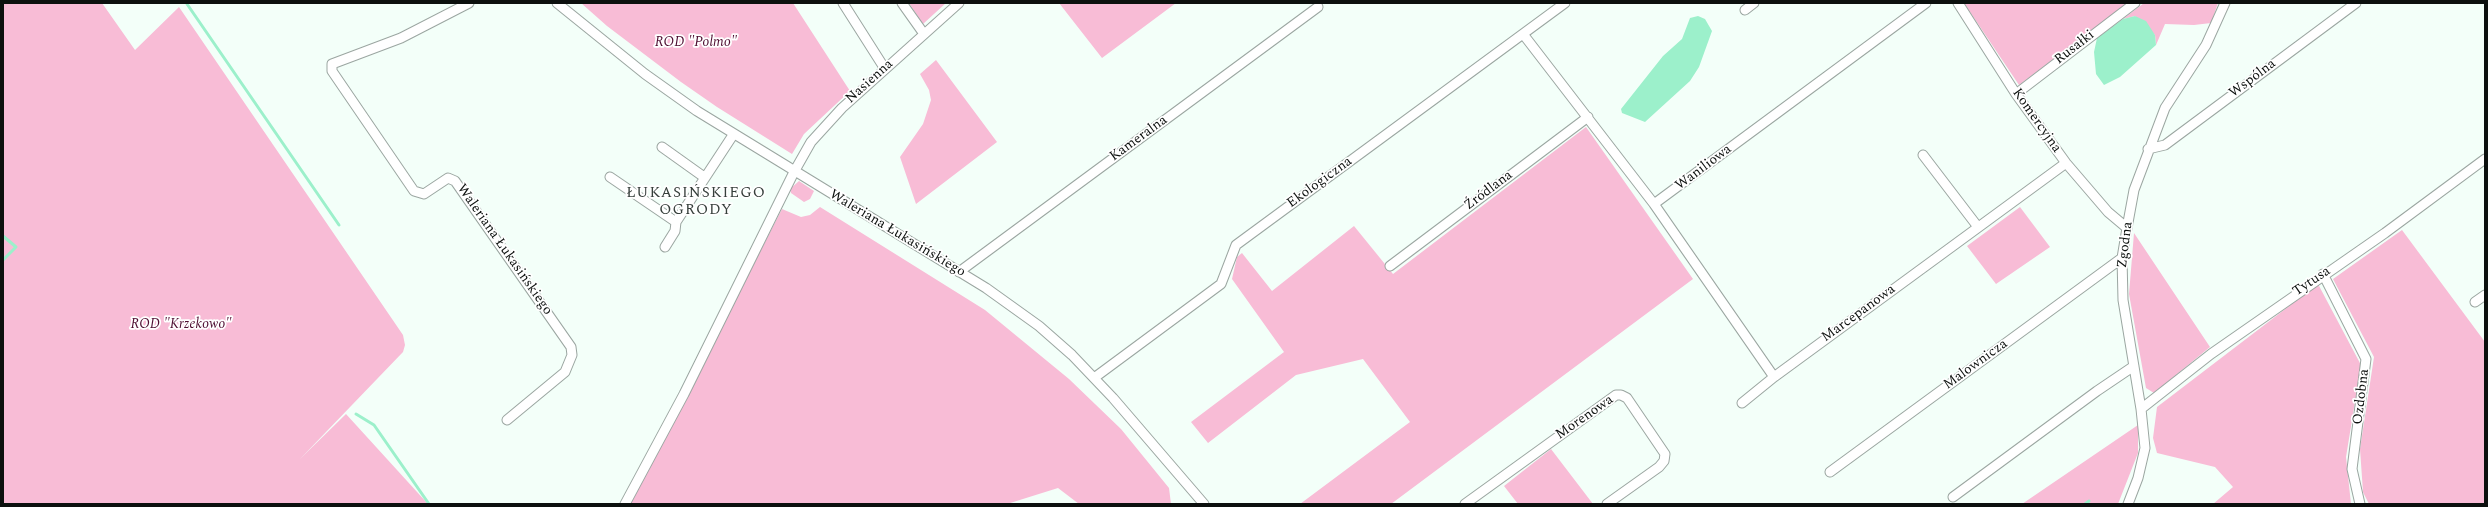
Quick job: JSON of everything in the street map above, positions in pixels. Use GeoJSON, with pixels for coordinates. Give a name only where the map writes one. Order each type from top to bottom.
{"type":"FeatureCollection","features":[{"type":"Feature","properties":{"kind":"street","name":"Waleriana Łukasińskiego"},"geometry":{"type":"LineString","coordinates":[[469,3],[401,38],[332,64],[332,71],[414,191],[424,194],[448,178],[455,181],[571,347],[572,355],[566,372],[507,420]]}},
{"type":"Feature","properties":{"kind":"street","name":"Waleriana Łukasińskiego"},"geometry":{"type":"LineString","coordinates":[[557,3],[645,74],[733,135],[959,272],[1039,326],[1094,378],[1204,504]]}},
{"type":"Feature","properties":{"kind":"street"},"geometry":{"type":"LineString","coordinates":[[843,3],[885,69]]}},
{"type":"Feature","properties":{"kind":"street"},"geometry":{"type":"LineString","coordinates":[[902,3],[924,34]]}},
{"type":"Feature","properties":{"kind":"street","name":"Nasienna"},"geometry":{"type":"LineString","coordinates":[[625,504],[684,394],[794,172],[821,129],[959,3]]}},
{"type":"Feature","properties":{"kind":"street","name":"Ekologiczna"},"geometry":{"type":"LineString","coordinates":[[1094,378],[1221,284],[1236,245],[1565,3]]}},
{"type":"Feature","properties":{"kind":"street"},"geometry":{"type":"LineString","coordinates":[[1745,10],[1754,3]]}},
{"type":"Feature","properties":{"kind":"street","name":"Waniliowa"},"geometry":{"type":"LineString","coordinates":[[1654,204],[1926,3]]}},
{"type":"Feature","properties":{"kind":"street","name":"Komercyjna"},"geometry":{"type":"LineString","coordinates":[[1958,3],[2016,94],[2066,163],[2108,212],[2126,228]]}},
{"type":"Feature","properties":{"kind":"street","name":"Rusałki"},"geometry":{"type":"LineString","coordinates":[[2016,94],[2135,3]]}},
{"type":"Feature","properties":{"kind":"street","name":"Zgodna"},"geometry":{"type":"LineString","coordinates":[[2128,504],[2138,478],[2145,448],[2141,409],[2123,300],[2122,258],[2126,228],[2134,190],[2148,149],[2165,108],[2206,45],[2225,3]]}},
{"type":"Feature","properties":{"kind":"street","name":"Wspólna"},"geometry":{"type":"LineString","coordinates":[[2148,149],[2164,145],[2356,3]]}},
{"type":"Feature","properties":{"kind":"street","name":"Kameralna"},"geometry":{"type":"LineString","coordinates":[[959,272],[1318,7]]}},
{"type":"Feature","properties":{"kind":"street"},"geometry":{"type":"LineString","coordinates":[[1523,34],[1654,204],[1774,377]]}},
{"type":"Feature","properties":{"kind":"street","name":"Źródlana"},"geometry":{"type":"LineString","coordinates":[[1390,266],[1588,117]]}},
{"type":"Feature","properties":{"kind":"street"},"geometry":{"type":"LineString","coordinates":[[665,247],[675,231],[676,222],[704,177],[733,135]]}},
{"type":"Feature","properties":{"kind":"street"},"geometry":{"type":"LineString","coordinates":[[662,147],[704,177]]}},
{"type":"Feature","properties":{"kind":"street"},"geometry":{"type":"LineString","coordinates":[[1923,155],[1978,227]]}},
{"type":"Feature","properties":{"kind":"street","name":"Tytusa"},"geometry":{"type":"LineString","coordinates":[[2141,409],[2217,350],[2323,274],[2385,233],[2485,159]]}},
{"type":"Feature","properties":{"kind":"street","name":"Marcepanowa"},"geometry":{"type":"LineString","coordinates":[[1742,404],[1774,377],[2066,163]]}},
{"type":"Feature","properties":{"kind":"street"},"geometry":{"type":"LineString","coordinates":[[610,177],[676,222]]}},
{"type":"Feature","properties":{"kind":"street","name":"Malownicza"},"geometry":{"type":"LineString","coordinates":[[1830,472],[2122,258]]}},
{"type":"Feature","properties":{"kind":"street","name":"Ozdobna"},"geometry":{"type":"LineString","coordinates":[[2323,274],[2366,359],[2352,470],[2360,504]]}},
{"type":"Feature","properties":{"kind":"street"},"geometry":{"type":"LineString","coordinates":[[2475,302],[2485,295]]}},
{"type":"Feature","properties":{"kind":"street"},"geometry":{"type":"LineString","coordinates":[[1953,497],[2097,391],[2134,366]]}},
{"type":"Feature","properties":{"kind":"street","name":"Morenowa"},"geometry":{"type":"LineString","coordinates":[[1465,504],[1616,394],[1626,398],[1665,454],[1664,462],[1659,467],[1607,504]]}},
{"type":"Feature","properties":{"kind":"green space","name":"ROD \"Krzekowo\""},"geometry":{"type":"Polygon","coordinates":[[[3,3],[102,3],[135,50],[179,7],[403,335],[405,345],[403,352],[300,459],[346,414],[428,504],[3,504],[3,3]]]}},
{"type":"Feature","properties":{"kind":"green space","name":"ROD \"Polmo\""},"geometry":{"type":"Polygon","coordinates":[[[581,3],[793,3],[850,91],[804,134],[792,154],[717,107],[681,82],[607,26],[581,3]]]}},
{"type":"Feature","properties":{"kind":"green space"},"geometry":{"type":"Polygon","coordinates":[[[909,3],[946,3],[923,24],[909,3]]]}},
{"type":"Feature","properties":{"kind":"green space"},"geometry":{"type":"Polygon","coordinates":[[[1059,3],[1176,3],[1102,58],[1059,3]]]}},
{"type":"Feature","properties":{"kind":"green space"},"geometry":{"type":"Polygon","coordinates":[[[1964,3],[2128,3],[2019,85],[1964,3]]]}},
{"type":"Feature","properties":{"kind":"green space"},"geometry":{"type":"Polygon","coordinates":[[[2144,3],[2218,3],[2211,23],[2194,25],[2165,24],[2156,45],[2155,35],[2135,16],[2123,19],[2144,3]]]}},
{"type":"Feature","properties":{"kind":"green space"},"geometry":{"type":"Polygon","coordinates":[[[936,60],[997,142],[916,204],[900,157],[923,124],[931,100],[929,90],[920,74],[936,60]]]}},
{"type":"Feature","properties":{"kind":"green space"},"geometry":{"type":"Polygon","coordinates":[[[1586,127],[1693,279],[1391,504],[1300,504],[1410,422],[1363,359],[1296,375],[1208,443],[1191,422],[1284,352],[1232,279],[1237,257],[1242,253],[1272,291],[1354,226],[1393,274],[1586,127]]]}},
{"type":"Feature","properties":{"kind":"green space"},"geometry":{"type":"Polygon","coordinates":[[[799,181],[814,191],[810,199],[804,202],[791,193],[790,189],[799,181]]]}},
{"type":"Feature","properties":{"kind":"green space"},"geometry":{"type":"Polygon","coordinates":[[[820,207],[985,310],[1069,379],[1121,429],[1169,488],[1171,504],[1079,504],[1058,488],[1007,504],[630,504],[782,209],[801,217],[810,215],[820,207]]]}},
{"type":"Feature","properties":{"kind":"green space"},"geometry":{"type":"Polygon","coordinates":[[[2020,207],[2050,247],[1996,284],[1967,246],[2020,207]]]}},
{"type":"Feature","properties":{"kind":"green space"},"geometry":{"type":"Polygon","coordinates":[[[2402,230],[2485,342],[2485,504],[2369,504],[2363,492],[2360,449],[2374,357],[2333,279],[2402,230]]]}},
{"type":"Feature","properties":{"kind":"green space"},"geometry":{"type":"Polygon","coordinates":[[[2134,233],[2210,347],[2154,393],[2146,388],[2129,294],[2134,233]]]}},
{"type":"Feature","properties":{"kind":"green space"},"geometry":{"type":"Polygon","coordinates":[[[2318,284],[2361,365],[2346,457],[2351,504],[2213,504],[2233,487],[2215,467],[2157,453],[2153,438],[2157,407],[2318,284]]]}},
{"type":"Feature","properties":{"kind":"green space"},"geometry":{"type":"Polygon","coordinates":[[[2138,425],[2138,453],[2118,504],[2022,504],[2138,425]]]}},
{"type":"Feature","properties":{"kind":"green space"},"geometry":{"type":"Polygon","coordinates":[[[1551,449],[1593,504],[1518,504],[1504,486],[1551,449]]]}},
{"type":"Feature","properties":{"kind":"shaded area"},"geometry":{"type":"Polygon","coordinates":[[[1698,16],[1705,19],[1712,31],[1699,67],[1690,81],[1645,122],[1622,113],[1621,109],[1663,56],[1682,39],[1690,18],[1698,16]]]}},
{"type":"Feature","properties":{"kind":"shaded area"},"geometry":{"type":"Polygon","coordinates":[[[2135,16],[2146,21],[2155,35],[2156,45],[2120,77],[2104,85],[2096,74],[2094,52],[2097,38],[2123,19],[2135,16]]]}},
{"type":"Feature","properties":{"kind":"waterway"},"geometry":{"type":"LineString","coordinates":[[187,4],[339,225]]}},
{"type":"Feature","properties":{"kind":"waterway"},"geometry":{"type":"LineString","coordinates":[[3,236],[16,247],[3,260]]}},
{"type":"Feature","properties":{"kind":"waterway"},"geometry":{"type":"LineString","coordinates":[[356,414],[374,425],[429,504]]}},
{"type":"Feature","properties":{"kind":"waterway"},"geometry":{"type":"LineString","coordinates":[[2085,504],[2089,501]]}},
{"type":"Feature","properties":{"kind":"district","name":"ŁUKASIŃSKIEGO OGRODY"},"geometry":{"type":"Point","coordinates":[696,202]}}]}
